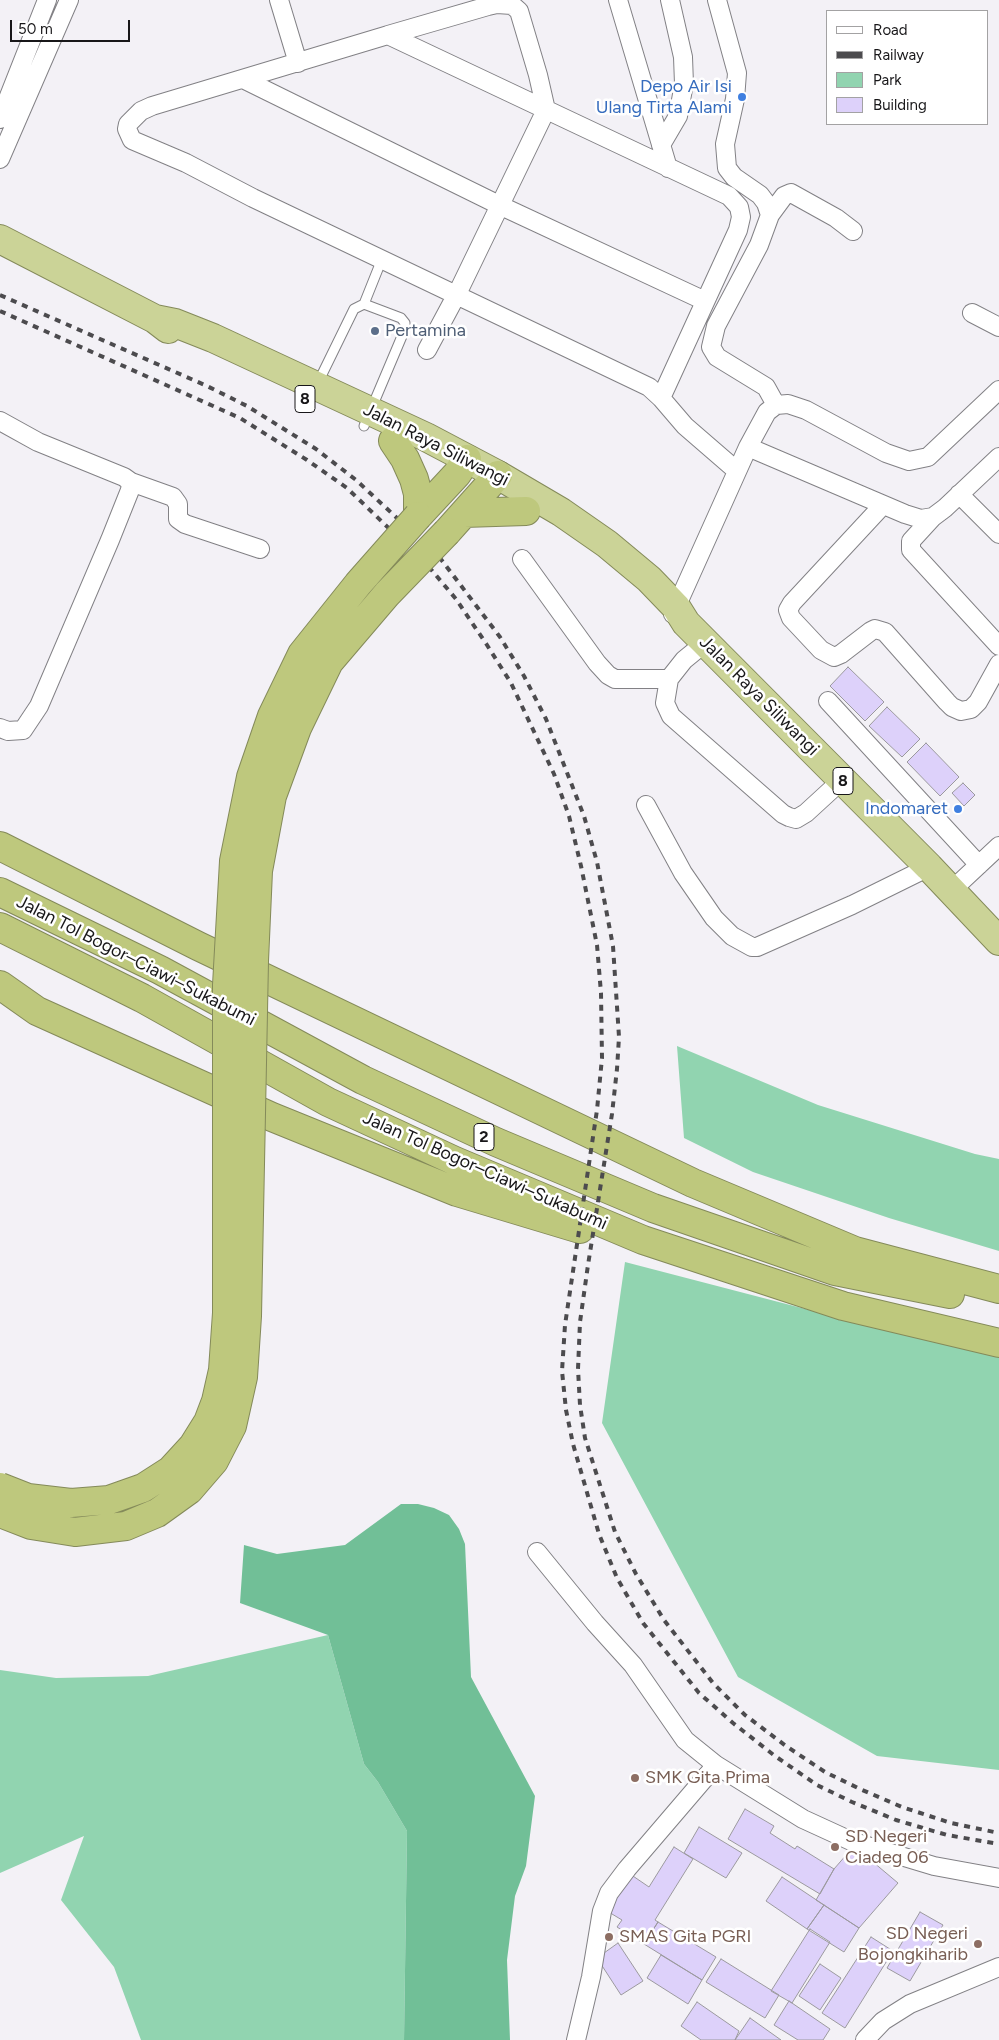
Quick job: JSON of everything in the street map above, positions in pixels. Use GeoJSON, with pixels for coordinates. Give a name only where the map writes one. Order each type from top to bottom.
{"type":"FeatureCollection","features":[{"type":"Feature","properties":{"kind":"highway","name":"Jalan Raya Siliwangi"},"geometry":{"type":"LineString","coordinates":[[0,239],[154,319],[169,330],[225,361],[313,394],[367,418],[492,482],[561,512],[607,544],[649,579],[678,615],[952,890],[999,941]]}},
{"type":"Feature","properties":{"kind":"highway","name":"Jalan Raya Siliwangi"},"geometry":{"type":"LineString","coordinates":[[367,418],[393,441],[462,466]]}},
{"type":"Feature","properties":{"kind":"highway"},"geometry":{"type":"LineString","coordinates":[[393,441],[414,478],[418,494],[418,516]]}},
{"type":"Feature","properties":{"kind":"highway"},"geometry":{"type":"LineString","coordinates":[[0,1487],[28,1498],[70,1503],[109,1500],[144,1488],[172,1470],[193,1446],[208,1422],[216,1401],[223,1370],[226,1332],[227,985],[234,861],[251,776],[272,716],[302,654],[358,584],[462,466]]}},
{"type":"Feature","properties":{"kind":"highway","name":"Jalan Raya Siliwangi"},"geometry":{"type":"LineString","coordinates":[[492,482],[526,511],[590,554],[637,591],[678,615]]}},
{"type":"Feature","properties":{"kind":"highway"},"geometry":{"type":"LineString","coordinates":[[0,1513],[31,1525],[75,1532],[126,1526],[157,1513],[189,1490],[214,1461],[232,1426],[243,1376],[247,1316],[254,961],[258,871],[272,796],[297,728],[329,662],[387,594],[492,482]]}},
{"type":"Feature","properties":{"kind":"highway"},"geometry":{"type":"LineString","coordinates":[[455,522],[526,511]]}},
{"type":"Feature","properties":{"kind":"highway"},"geometry":{"type":"LineString","coordinates":[[0,846],[198,946],[693,1183],[855,1251],[999,1289]]}},
{"type":"Feature","properties":{"kind":"highway","name":"Jalan Tol Bogor–Ciawi–Sukabumi"},"geometry":{"type":"LineString","coordinates":[[0,892],[160,970],[362,1080],[496,1142],[653,1208],[835,1271],[999,1304]]}},
{"type":"Feature","properties":{"kind":"highway","name":"Jalan Tol Bogor–Ciawi–Sukabumi"},"geometry":{"type":"LineString","coordinates":[[0,927],[142,998],[328,1102],[455,1161],[642,1240],[843,1306],[999,1343]]}},
{"type":"Feature","properties":{"kind":"highway"},"geometry":{"type":"LineString","coordinates":[[0,985],[37,1011]]}},
{"type":"Feature","properties":{"kind":"highway"},"geometry":{"type":"LineString","coordinates":[[0,998],[37,1011],[272,1116],[457,1192],[594,1233],[642,1240]]}},
{"type":"Feature","properties":{"kind":"street"},"geometry":{"type":"LineString","coordinates":[[0,159],[47,0]]}},
{"type":"Feature","properties":{"kind":"street"},"geometry":{"type":"LineString","coordinates":[[0,119],[23,85],[69,0]]}},
{"type":"Feature","properties":{"kind":"street"},"geometry":{"type":"LineString","coordinates":[[279,0],[298,63]]}},
{"type":"Feature","properties":{"kind":"street"},"geometry":{"type":"LineString","coordinates":[[618,0],[668,168]]}},
{"type":"Feature","properties":{"kind":"street"},"geometry":{"type":"LineString","coordinates":[[661,146],[678,116],[684,84],[682,57],[670,0]]}},
{"type":"Feature","properties":{"kind":"street"},"geometry":{"type":"LineString","coordinates":[[717,0],[737,73],[736,99],[724,144],[727,168],[734,177],[760,195],[766,203],[769,218]]}},
{"type":"Feature","properties":{"kind":"street"},"geometry":{"type":"LineString","coordinates":[[427,350],[457,294],[546,110],[534,59],[519,11],[516,7],[505,3],[497,4],[388,35],[245,80],[167,102],[141,111],[128,124],[128,134],[132,140],[195,167],[254,198],[457,294],[649,387],[685,426],[737,471]]}},
{"type":"Feature","properties":{"kind":"street"},"geometry":{"type":"LineString","coordinates":[[388,35],[729,196],[739,207],[741,217],[738,230],[661,398]]}},
{"type":"Feature","properties":{"kind":"street"},"geometry":{"type":"LineString","coordinates":[[245,80],[499,205],[705,302]]}},
{"type":"Feature","properties":{"kind":"street"},"geometry":{"type":"LineString","coordinates":[[776,405],[766,387],[718,357],[711,347],[716,326],[759,245],[769,218],[780,200],[787,194],[791,193],[836,218],[853,231]]}},
{"type":"Feature","properties":{"kind":"street"},"geometry":{"type":"LineString","coordinates":[[741,217],[769,218]]}},
{"type":"Feature","properties":{"kind":"street"},"geometry":{"type":"LineString","coordinates":[[972,313],[999,327]]}},
{"type":"Feature","properties":{"kind":"street"},"geometry":{"type":"LineString","coordinates":[[678,615],[748,447],[767,412],[776,405],[788,404],[806,410],[886,453],[909,461],[928,456],[999,390]]}},
{"type":"Feature","properties":{"kind":"street"},"geometry":{"type":"LineString","coordinates":[[0,421],[38,442],[124,477],[131,482],[173,497],[178,504],[178,519],[185,524],[260,549]]}},
{"type":"Feature","properties":{"kind":"street"},"geometry":{"type":"LineString","coordinates":[[748,447],[912,517],[921,519],[932,517]]}},
{"type":"Feature","properties":{"kind":"street"},"geometry":{"type":"LineString","coordinates":[[999,457],[945,508],[932,517],[912,540],[911,550],[999,646]]}},
{"type":"Feature","properties":{"kind":"street"},"geometry":{"type":"LineString","coordinates":[[0,728],[8,731],[24,730],[39,706],[110,540],[130,490],[131,482]]}},
{"type":"Feature","properties":{"kind":"street"},"geometry":{"type":"LineString","coordinates":[[959,494],[999,534]]}},
{"type":"Feature","properties":{"kind":"street"},"geometry":{"type":"LineString","coordinates":[[883,505],[792,603],[788,610],[791,618],[821,650],[834,656],[841,654],[875,629],[885,632],[947,702],[952,707],[961,711],[970,709],[978,702],[999,664]]}},
{"type":"Feature","properties":{"kind":"street"},"geometry":{"type":"LineString","coordinates":[[522,559],[608,676],[615,679],[669,679]]}},
{"type":"Feature","properties":{"kind":"street"},"geometry":{"type":"LineString","coordinates":[[706,642],[684,660],[669,679],[665,703],[672,716],[783,814],[796,819],[806,813],[842,780]]}},
{"type":"Feature","properties":{"kind":"street"},"geometry":{"type":"LineString","coordinates":[[828,701],[979,865]]}},
{"type":"Feature","properties":{"kind":"street"},"geometry":{"type":"LineString","coordinates":[[646,805],[683,872],[714,918],[732,936],[752,947],[757,947],[852,906],[929,867]]}},
{"type":"Feature","properties":{"kind":"street"},"geometry":{"type":"LineString","coordinates":[[952,890],[999,846]]}},
{"type":"Feature","properties":{"kind":"street"},"geometry":{"type":"LineString","coordinates":[[537,1552],[595,1623],[633,1665],[685,1740],[716,1765],[823,1830],[851,1841],[934,1866],[999,1878]]}},
{"type":"Feature","properties":{"kind":"street"},"geometry":{"type":"LineString","coordinates":[[576,2040],[591,1977],[602,1911],[609,1893],[627,1869],[716,1765]]}},
{"type":"Feature","properties":{"kind":"street"},"geometry":{"type":"LineString","coordinates":[[903,1857],[948,1858],[999,1867]]}},
{"type":"Feature","properties":{"kind":"street"},"geometry":{"type":"LineString","coordinates":[[865,2040],[883,2021],[903,2008],[999,1967]]}},
{"type":"Feature","properties":{"kind":"lane"},"geometry":{"type":"LineString","coordinates":[[313,394],[354,309],[364,304],[382,259]]}},
{"type":"Feature","properties":{"kind":"lane"},"geometry":{"type":"LineString","coordinates":[[364,304],[402,318],[405,323],[405,329],[367,418]]}},
{"type":"Feature","properties":{"kind":"green space"},"geometry":{"type":"Polygon","coordinates":[[[677,1046],[818,1105],[975,1154],[999,1159],[999,1251],[889,1218],[753,1172],[684,1138],[677,1046]]]}},
{"type":"Feature","properties":{"kind":"green space"},"geometry":{"type":"Polygon","coordinates":[[[625,1262],[817,1312],[999,1351],[999,1770],[877,1756],[738,1677],[602,1423],[625,1262]]]}},
{"type":"Feature","properties":{"kind":"green space"},"geometry":{"type":"Polygon","coordinates":[[[401,1504],[418,1504],[434,1508],[449,1515],[459,1529],[465,1544],[471,1677],[535,1796],[526,1866],[515,1896],[507,1960],[510,2040],[404,2040],[407,1831],[378,1782],[364,1764],[328,1635],[240,1603],[244,1545],[277,1554],[345,1545],[401,1504]]]}},
{"type":"Feature","properties":{"kind":"green space"},"geometry":{"type":"Polygon","coordinates":[[[328,1635],[364,1764],[378,1782],[407,1831],[404,2040],[141,2040],[114,1967],[61,1900],[84,1836],[0,1873],[0,1670],[56,1678],[148,1676],[328,1635]]]}},
{"type":"Feature","properties":{"kind":"building"},"geometry":{"type":"Polygon","coordinates":[[[848,667],[884,702],[865,721],[830,686],[848,667]]]}},
{"type":"Feature","properties":{"kind":"building"},"geometry":{"type":"Polygon","coordinates":[[[887,707],[920,739],[902,757],[869,726],[887,707]]]}},
{"type":"Feature","properties":{"kind":"building"},"geometry":{"type":"Polygon","coordinates":[[[926,743],[959,777],[940,796],[907,762],[926,743]]]}},
{"type":"Feature","properties":{"kind":"building"},"geometry":{"type":"Polygon","coordinates":[[[963,783],[975,795],[964,806],[952,793],[963,783]]]}},
{"type":"Feature","properties":{"kind":"building"},"geometry":{"type":"Polygon","coordinates":[[[745,1809],[774,1826],[770,1833],[795,1849],[797,1846],[834,1869],[820,1894],[728,1839],[745,1809]]]}},
{"type":"Feature","properties":{"kind":"building"},"geometry":{"type":"Polygon","coordinates":[[[699,1827],[742,1853],[726,1878],[684,1853],[699,1827]]]}},
{"type":"Feature","properties":{"kind":"building"},"geometry":{"type":"Polygon","coordinates":[[[854,1846],[898,1883],[859,1928],[816,1900],[834,1869],[854,1846]]]}},
{"type":"Feature","properties":{"kind":"building"},"geometry":{"type":"Polygon","coordinates":[[[674,1847],[693,1859],[655,1920],[658,1922],[644,1944],[617,1927],[622,1920],[607,1911],[630,1874],[649,1887],[674,1847]]]}},
{"type":"Feature","properties":{"kind":"building"},"geometry":{"type":"Polygon","coordinates":[[[782,1877],[824,1905],[807,1929],[766,1901],[782,1877]]]}},
{"type":"Feature","properties":{"kind":"building"},"geometry":{"type":"Polygon","coordinates":[[[824,1905],[859,1928],[844,1952],[807,1929],[824,1905]]]}},
{"type":"Feature","properties":{"kind":"building"},"geometry":{"type":"Polygon","coordinates":[[[920,1912],[943,1925],[910,1981],[887,1968],[920,1912]]]}},
{"type":"Feature","properties":{"kind":"building"},"geometry":{"type":"Polygon","coordinates":[[[658,1922],[716,1957],[702,1980],[644,1944],[658,1922]]]}},
{"type":"Feature","properties":{"kind":"building"},"geometry":{"type":"Polygon","coordinates":[[[810,1929],[830,1942],[792,2003],[771,1991],[810,1929]]]}},
{"type":"Feature","properties":{"kind":"building"},"geometry":{"type":"Polygon","coordinates":[[[871,1937],[893,1951],[845,2028],[822,2013],[871,1937]]]}},
{"type":"Feature","properties":{"kind":"building"},"geometry":{"type":"Polygon","coordinates":[[[618,1943],[643,1981],[621,1995],[597,1958],[618,1943]]]}},
{"type":"Feature","properties":{"kind":"building"},"geometry":{"type":"Polygon","coordinates":[[[661,1955],[702,1980],[688,2004],[647,1978],[661,1955]]]}},
{"type":"Feature","properties":{"kind":"building"},"geometry":{"type":"Polygon","coordinates":[[[721,1959],[779,1995],[765,2018],[706,1982],[721,1959]]]}},
{"type":"Feature","properties":{"kind":"building"},"geometry":{"type":"Polygon","coordinates":[[[820,1964],[841,1978],[820,2010],[799,1996],[820,1964]]]}},
{"type":"Feature","properties":{"kind":"building"},"geometry":{"type":"Polygon","coordinates":[[[789,2001],[830,2029],[823,2040],[798,2040],[774,2025],[789,2001]]]}},
{"type":"Feature","properties":{"kind":"building"},"geometry":{"type":"Polygon","coordinates":[[[697,2002],[739,2031],[735,2040],[701,2040],[681,2026],[697,2002]]]}},
{"type":"Feature","properties":{"kind":"building"},"geometry":{"type":"Polygon","coordinates":[[[750,2018],[781,2040],[735,2040],[750,2018]]]}},
{"type":"Feature","properties":{"kind":"railway"},"geometry":{"type":"LineString","coordinates":[[0,295],[207,386],[247,406],[316,449],[356,480],[440,558],[500,637],[524,676],[546,719],[584,816],[597,862],[613,946],[619,1037],[617,1069],[612,1114],[580,1322],[578,1369],[580,1405],[585,1438],[615,1532],[636,1574],[664,1620],[713,1683],[745,1715],[825,1772],[860,1789],[902,1807],[951,1823],[999,1833]]}},
{"type":"Feature","properties":{"kind":"railway"},"geometry":{"type":"LineString","coordinates":[[0,311],[240,418],[307,460],[347,488],[429,567],[456,599],[487,645],[511,683],[554,774],[569,816],[597,945],[601,993],[602,1058],[597,1110],[565,1325],[562,1371],[566,1410],[573,1444],[599,1534],[617,1578],[643,1623],[699,1693],[775,1756],[817,1785],[896,1820],[947,1835],[999,1844]]}},
{"type":"Feature","properties":{"kind":"place","name":"Depo Air Isi Ulang Tirta Alami"},"geometry":{"type":"Point","coordinates":[742,97]}},
{"type":"Feature","properties":{"kind":"place","name":"Pertamina"},"geometry":{"type":"Point","coordinates":[375,331]}},
{"type":"Feature","properties":{"kind":"place","name":"Indomaret"},"geometry":{"type":"Point","coordinates":[958,809]}},
{"type":"Feature","properties":{"kind":"place","name":"SMK Gita Prima"},"geometry":{"type":"Point","coordinates":[635,1778]}},
{"type":"Feature","properties":{"kind":"place","name":"SD Negeri Ciadeg 06"},"geometry":{"type":"Point","coordinates":[835,1847]}},
{"type":"Feature","properties":{"kind":"place","name":"SMAS Gita PGRI"},"geometry":{"type":"Point","coordinates":[609,1937]}},
{"type":"Feature","properties":{"kind":"place","name":"SD Negeri Bojongkiharib"},"geometry":{"type":"Point","coordinates":[978,1944]}}]}
